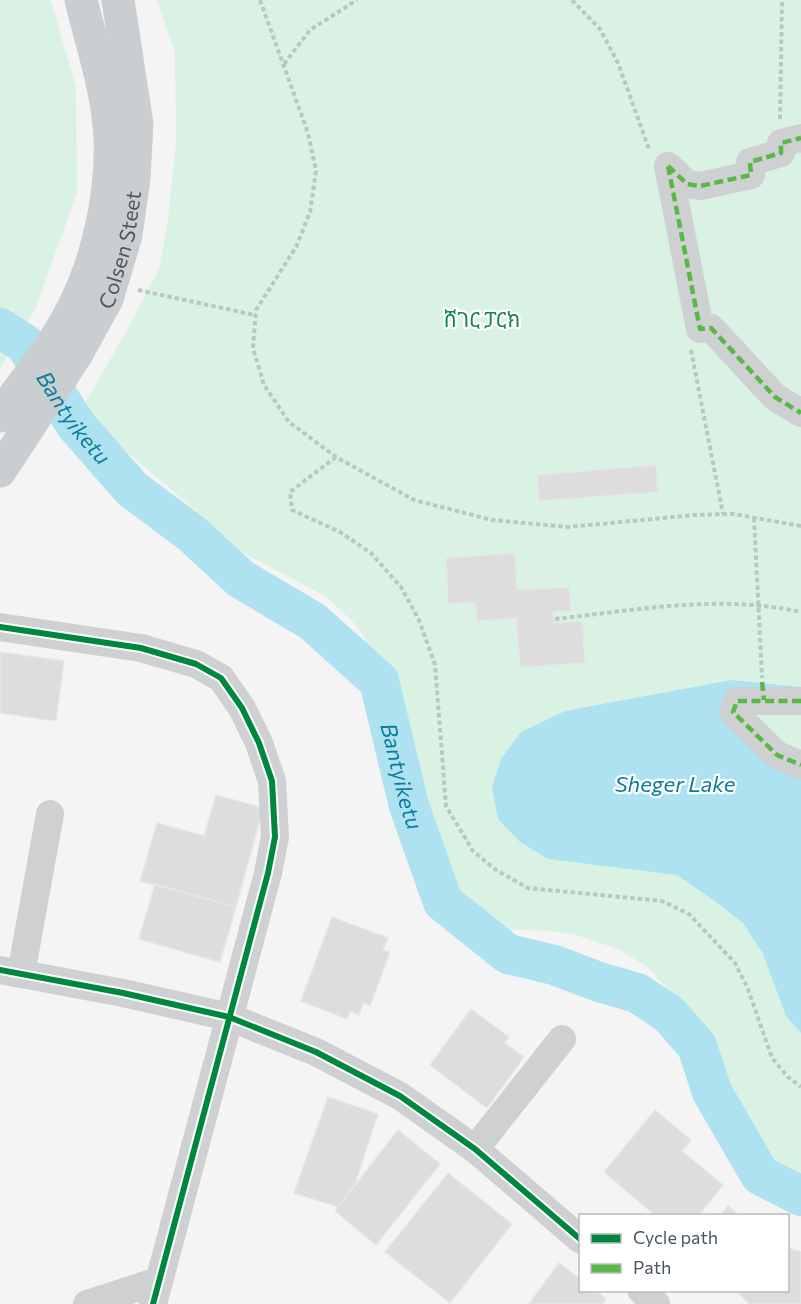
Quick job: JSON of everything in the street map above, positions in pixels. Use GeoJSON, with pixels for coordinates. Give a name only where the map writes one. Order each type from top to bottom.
{"type":"FeatureCollection","features":[{"type":"Feature","properties":{"kind":"main road"},"geometry":{"type":"LineString","coordinates":[[0,416],[66,346],[72,310],[101,231],[109,178],[110,137],[103,86],[81,0]]}},
{"type":"Feature","properties":{"kind":"main road","name":"Colsen Steet"},"geometry":{"type":"LineString","coordinates":[[0,471],[66,346],[107,299],[126,235],[134,178],[137,124],[118,0]]}},
{"type":"Feature","properties":{"kind":"street"},"geometry":{"type":"LineString","coordinates":[[791,141],[781,153],[750,162],[751,175],[700,186],[687,184],[668,166],[700,329],[711,328],[775,397],[801,414]]}},
{"type":"Feature","properties":{"kind":"street"},"geometry":{"type":"LineString","coordinates":[[0,627],[141,648],[196,664],[222,678],[242,708],[260,743],[272,781],[275,837],[268,873],[155,1292],[87,1304]]}},
{"type":"Feature","properties":{"kind":"street"},"geometry":{"type":"LineString","coordinates":[[801,700],[737,701],[733,712],[777,755],[801,765]]}},
{"type":"Feature","properties":{"kind":"street"},"geometry":{"type":"LineString","coordinates":[[50,814],[10,972],[123,993],[229,1017],[316,1052],[400,1096],[475,1149],[579,1238]]}},
{"type":"Feature","properties":{"kind":"street"},"geometry":{"type":"LineString","coordinates":[[475,1149],[562,1039]]}},
{"type":"Feature","properties":{"kind":"street"},"geometry":{"type":"LineString","coordinates":[[643,1292],[656,1304]]}},
{"type":"Feature","properties":{"kind":"path"},"geometry":{"type":"LineString","coordinates":[[260,0],[308,133],[316,171],[310,212],[296,247],[271,283],[255,315],[253,348],[264,385],[289,422],[336,458],[414,500],[492,520],[568,527],[694,515],[733,514],[801,526]]}},
{"type":"Feature","properties":{"kind":"path"},"geometry":{"type":"LineString","coordinates":[[284,65],[310,30],[357,0]]}},
{"type":"Feature","properties":{"kind":"path"},"geometry":{"type":"LineString","coordinates":[[782,0],[791,141]]}},
{"type":"Feature","properties":{"kind":"path"},"geometry":{"type":"LineString","coordinates":[[111,284],[255,315]]}},
{"type":"Feature","properties":{"kind":"path"},"geometry":{"type":"LineString","coordinates":[[336,458],[290,492],[292,510],[340,532],[371,553],[401,587],[419,620],[435,665],[446,806],[473,851],[496,870],[528,888],[662,901],[689,914],[735,963],[748,988],[772,1058],[788,1077],[801,1087]]}},
{"type":"Feature","properties":{"kind":"path"},"geometry":{"type":"LineString","coordinates":[[754,518],[762,682]]}},
{"type":"Feature","properties":{"kind":"path"},"geometry":{"type":"LineString","coordinates":[[555,619],[703,604],[743,604],[801,612]]}},
{"type":"Feature","properties":{"kind":"green space"},"geometry":{"type":"Polygon","coordinates":[[[0,0],[51,0],[76,87],[77,193],[36,307],[0,369],[0,0]]]}},
{"type":"Feature","properties":{"kind":"green space","name":"ሸገር ፓርክ"},"geometry":{"type":"Polygon","coordinates":[[[157,0],[801,0],[801,1174],[775,1160],[755,1134],[695,1022],[649,968],[618,949],[573,934],[509,929],[478,915],[448,890],[424,849],[404,730],[374,656],[358,627],[327,597],[230,546],[193,508],[80,412],[159,269],[167,226],[176,142],[175,53],[157,0]]]}},
{"type":"Feature","properties":{"kind":"water","name":"Sheger Lake"},"geometry":{"type":"Polygon","coordinates":[[[731,680],[801,687],[737,701],[801,765],[801,1033],[786,1016],[763,954],[743,923],[712,899],[677,875],[548,859],[520,842],[498,819],[492,787],[501,759],[521,732],[565,711],[731,680]]]}},
{"type":"Feature","properties":{"kind":"building"},"geometry":{"type":"Polygon","coordinates":[[[656,465],[658,492],[539,501],[537,475],[656,465]]]}},
{"type":"Feature","properties":{"kind":"building"},"geometry":{"type":"Polygon","coordinates":[[[515,553],[517,590],[569,587],[571,611],[553,612],[554,623],[582,621],[585,663],[520,667],[516,618],[477,621],[475,602],[448,604],[446,558],[515,553]]]}},
{"type":"Feature","properties":{"kind":"building"},"geometry":{"type":"Polygon","coordinates":[[[0,652],[64,661],[56,721],[0,713],[0,652]]]}},
{"type":"Feature","properties":{"kind":"building"},"geometry":{"type":"Polygon","coordinates":[[[216,795],[263,808],[236,907],[140,881],[157,823],[204,836],[216,795]]]}},
{"type":"Feature","properties":{"kind":"building"},"geometry":{"type":"Polygon","coordinates":[[[155,884],[236,907],[220,962],[139,939],[155,884]]]}},
{"type":"Feature","properties":{"kind":"building"},"geometry":{"type":"Polygon","coordinates":[[[332,917],[388,938],[383,950],[390,952],[370,1006],[363,1003],[359,1015],[350,1011],[347,1019],[301,1001],[332,917]]]}},
{"type":"Feature","properties":{"kind":"building"},"geometry":{"type":"Polygon","coordinates":[[[471,1009],[509,1037],[504,1043],[524,1057],[487,1108],[430,1065],[471,1009]]]}},
{"type":"Feature","properties":{"kind":"building"},"geometry":{"type":"Polygon","coordinates":[[[328,1097],[378,1114],[354,1187],[338,1207],[294,1193],[328,1097]]]}},
{"type":"Feature","properties":{"kind":"building"},"geometry":{"type":"Polygon","coordinates":[[[655,1110],[691,1140],[682,1151],[723,1185],[700,1214],[654,1214],[604,1172],[655,1110]]]}},
{"type":"Feature","properties":{"kind":"building"},"geometry":{"type":"Polygon","coordinates":[[[398,1130],[440,1164],[376,1245],[335,1211],[398,1130]]]}},
{"type":"Feature","properties":{"kind":"building"},"geometry":{"type":"Polygon","coordinates":[[[448,1173],[512,1224],[450,1303],[385,1252],[448,1173]]]}},
{"type":"Feature","properties":{"kind":"building"},"geometry":{"type":"Polygon","coordinates":[[[728,1206],[738,1214],[722,1214],[728,1206]]]}},
{"type":"Feature","properties":{"kind":"building"},"geometry":{"type":"Polygon","coordinates":[[[789,1248],[801,1252],[801,1304],[749,1304],[738,1292],[789,1292],[789,1248]]]}},
{"type":"Feature","properties":{"kind":"building"},"geometry":{"type":"Polygon","coordinates":[[[559,1263],[579,1278],[579,1292],[597,1292],[606,1299],[602,1304],[529,1304],[559,1263]]]}},
{"type":"Feature","properties":{"kind":"waterway","name":"Bantyiketu"},"geometry":{"type":"LineString","coordinates":[[0,328],[25,344],[76,425],[132,489],[191,533],[241,579],[312,621],[379,681],[409,806],[443,902],[508,954],[554,965],[637,993],[669,1014],[697,1046],[712,1092],[760,1175],[801,1196]]}},
{"type":"Feature","properties":{"kind":"marked path"},"geometry":{"type":"LineString","coordinates":[[668,166],[687,184],[700,186],[751,175],[750,162],[781,153],[781,143],[801,138]]}},
{"type":"Feature","properties":{"kind":"marked path"},"geometry":{"type":"LineString","coordinates":[[668,166],[700,329],[711,328],[775,397],[801,413]]}},
{"type":"Feature","properties":{"kind":"marked path"},"geometry":{"type":"LineString","coordinates":[[762,682],[764,700]]}},
{"type":"Feature","properties":{"kind":"marked path"},"geometry":{"type":"LineString","coordinates":[[801,701],[737,701],[733,712],[777,755],[801,765]]}},
{"type":"Feature","properties":{"kind":"cycle path"},"geometry":{"type":"LineString","coordinates":[[0,627],[141,648],[196,664],[221,678],[242,708],[259,743],[272,781],[275,837],[268,873],[153,1304]]}},
{"type":"Feature","properties":{"kind":"cycle path"},"geometry":{"type":"LineString","coordinates":[[0,970],[123,993],[229,1017],[316,1052],[400,1096],[475,1149],[579,1238]]}}]}
